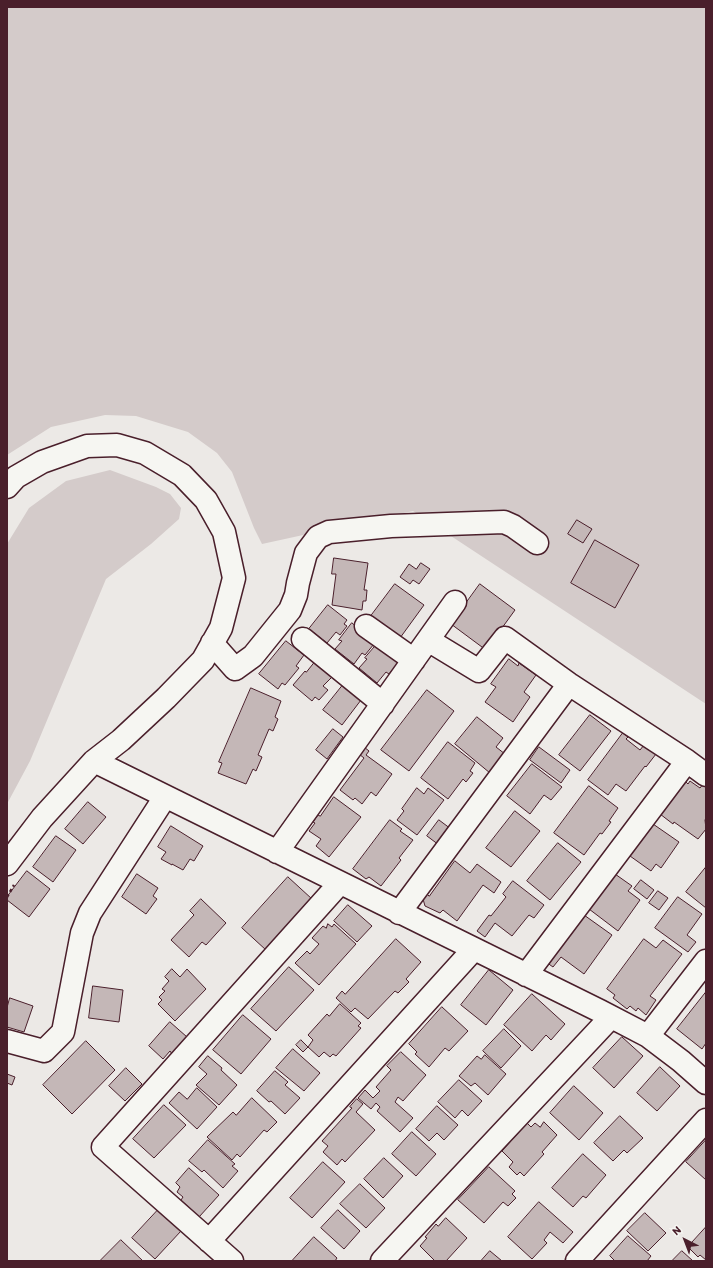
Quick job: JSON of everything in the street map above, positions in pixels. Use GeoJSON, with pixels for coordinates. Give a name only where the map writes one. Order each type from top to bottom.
{"type":"FeatureCollection","features":[{"type":"Feature","properties":{"kind":"street"},"geometry":{"type":"LineString","coordinates":[[7,487],[16,477],[42,462],[87,446],[117,445],[146,454],[182,475],[206,500],[224,532],[234,578],[220,628],[203,660],[166,698],[121,740],[94,762],[42,818],[7,864]]}},
{"type":"Feature","properties":{"kind":"street"},"geometry":{"type":"LineString","coordinates":[[212,643],[235,668],[253,656],[290,610],[296,595],[306,553],[318,537],[329,532],[391,526],[504,522],[513,526],[537,542]]}},
{"type":"Feature","properties":{"kind":"street"},"geometry":{"type":"LineString","coordinates":[[277,852],[455,602]]}},
{"type":"Feature","properties":{"kind":"street"},"geometry":{"type":"LineString","coordinates":[[366,626],[414,660]]}},
{"type":"Feature","properties":{"kind":"street"},"geometry":{"type":"LineString","coordinates":[[428,640],[479,671],[505,638],[569,684],[706,775]]}},
{"type":"Feature","properties":{"kind":"street"},"geometry":{"type":"LineString","coordinates":[[303,639],[383,704]]}},
{"type":"Feature","properties":{"kind":"street"},"geometry":{"type":"LineString","coordinates":[[400,912],[569,684]]}},
{"type":"Feature","properties":{"kind":"street"},"geometry":{"type":"LineString","coordinates":[[526,975],[687,761]]}},
{"type":"Feature","properties":{"kind":"street"},"geometry":{"type":"LineString","coordinates":[[94,762],[340,884],[400,912],[648,1036],[681,1061],[706,1083]]}},
{"type":"Feature","properties":{"kind":"street"},"geometry":{"type":"LineString","coordinates":[[7,1041],[44,1051],[63,1032],[82,934],[90,913],[165,797]]}},
{"type":"Feature","properties":{"kind":"street"},"geometry":{"type":"LineString","coordinates":[[232,1261],[103,1147],[340,884]]}},
{"type":"Feature","properties":{"kind":"street"},"geometry":{"type":"LineString","coordinates":[[209,1241],[474,949]]}},
{"type":"Feature","properties":{"kind":"street"},"geometry":{"type":"LineString","coordinates":[[648,1036],[706,961]]}},
{"type":"Feature","properties":{"kind":"street"},"geometry":{"type":"LineString","coordinates":[[382,1261],[611,1017]]}},
{"type":"Feature","properties":{"kind":"street"},"geometry":{"type":"LineString","coordinates":[[577,1261],[706,1120]]}},
{"type":"Feature","properties":{"kind":"shaded area"},"geometry":{"type":"Polygon","coordinates":[[[7,7],[706,7],[706,704],[413,511],[262,544],[254,528],[232,472],[217,453],[188,432],[136,416],[105,415],[51,427],[7,455],[7,7]]]}},
{"type":"Feature","properties":{"kind":"shaded area"},"geometry":{"type":"Polygon","coordinates":[[[110,470],[156,487],[170,494],[181,508],[179,519],[151,544],[106,579],[30,761],[7,804],[7,544],[29,508],[66,481],[110,470]]]}},
{"type":"Feature","properties":{"kind":"building"},"geometry":{"type":"Polygon","coordinates":[[[577,520],[592,529],[583,543],[568,534],[577,520]]]}},
{"type":"Feature","properties":{"kind":"building"},"geometry":{"type":"Polygon","coordinates":[[[595,540],[639,565],[615,608],[571,583],[595,540]]]}},
{"type":"Feature","properties":{"kind":"building"},"geometry":{"type":"Polygon","coordinates":[[[334,558],[368,563],[364,590],[367,590],[366,601],[363,601],[362,610],[332,605],[336,574],[332,574],[334,558]]]}},
{"type":"Feature","properties":{"kind":"building"},"geometry":{"type":"Polygon","coordinates":[[[421,563],[430,569],[419,584],[413,580],[410,584],[400,577],[409,564],[416,569],[421,563]]]}},
{"type":"Feature","properties":{"kind":"building"},"geometry":{"type":"Polygon","coordinates":[[[395,584],[424,605],[400,638],[371,616],[395,584]]]}},
{"type":"Feature","properties":{"kind":"building"},"geometry":{"type":"Polygon","coordinates":[[[480,584],[515,610],[486,650],[451,624],[480,584]]]}},
{"type":"Feature","properties":{"kind":"building"},"geometry":{"type":"Polygon","coordinates":[[[328,605],[347,620],[344,624],[347,626],[340,635],[336,632],[327,643],[309,629],[328,605]]]}},
{"type":"Feature","properties":{"kind":"building"},"geometry":{"type":"Polygon","coordinates":[[[352,623],[370,638],[374,644],[365,655],[362,653],[354,664],[335,649],[342,641],[339,640],[352,623]]]}},
{"type":"Feature","properties":{"kind":"building"},"geometry":{"type":"Polygon","coordinates":[[[286,641],[304,655],[296,666],[299,668],[285,685],[282,683],[278,689],[259,674],[286,641]]]}},
{"type":"Feature","properties":{"kind":"building"},"geometry":{"type":"Polygon","coordinates":[[[378,643],[398,663],[389,674],[386,672],[377,683],[359,668],[367,659],[365,658],[378,643]]]}},
{"type":"Feature","properties":{"kind":"building"},"geometry":{"type":"Polygon","coordinates":[[[509,659],[518,666],[519,663],[536,675],[524,692],[530,697],[513,722],[485,702],[496,687],[491,684],[509,659]]]}},
{"type":"Feature","properties":{"kind":"building"},"geometry":{"type":"Polygon","coordinates":[[[315,662],[332,677],[323,686],[328,690],[319,700],[315,697],[312,701],[293,685],[315,662]]]}},
{"type":"Feature","properties":{"kind":"building"},"geometry":{"type":"Polygon","coordinates":[[[343,685],[361,700],[342,725],[323,710],[343,685]]]}},
{"type":"Feature","properties":{"kind":"building"},"geometry":{"type":"Polygon","coordinates":[[[251,688],[281,701],[275,717],[278,719],[273,731],[269,729],[258,755],[262,757],[256,771],[253,769],[246,784],[218,773],[222,763],[219,762],[251,688]]]}},
{"type":"Feature","properties":{"kind":"building"},"geometry":{"type":"Polygon","coordinates":[[[427,690],[454,711],[409,771],[381,750],[427,690]]]}},
{"type":"Feature","properties":{"kind":"building"},"geometry":{"type":"Polygon","coordinates":[[[590,715],[611,731],[580,771],[559,755],[590,715]]]}},
{"type":"Feature","properties":{"kind":"building"},"geometry":{"type":"Polygon","coordinates":[[[477,717],[503,738],[496,747],[505,754],[490,773],[455,744],[477,717]]]}},
{"type":"Feature","properties":{"kind":"building"},"geometry":{"type":"Polygon","coordinates":[[[333,729],[343,737],[327,759],[316,750],[333,729]]]}},
{"type":"Feature","properties":{"kind":"building"},"geometry":{"type":"Polygon","coordinates":[[[623,733],[628,737],[626,739],[640,750],[644,745],[656,754],[626,791],[616,784],[608,795],[588,780],[623,733]]]}},
{"type":"Feature","properties":{"kind":"building"},"geometry":{"type":"Polygon","coordinates":[[[448,742],[475,763],[470,771],[473,773],[466,782],[463,779],[448,799],[421,778],[448,742]]]}},
{"type":"Feature","properties":{"kind":"building"},"geometry":{"type":"Polygon","coordinates":[[[364,747],[369,751],[366,755],[392,774],[376,796],[371,792],[362,804],[355,798],[353,800],[340,790],[364,758],[359,754],[364,747]]]}},
{"type":"Feature","properties":{"kind":"building"},"geometry":{"type":"Polygon","coordinates":[[[539,747],[570,770],[561,783],[530,760],[539,747]]]}},
{"type":"Feature","properties":{"kind":"building"},"geometry":{"type":"Polygon","coordinates":[[[532,764],[562,787],[551,800],[544,795],[530,814],[507,796],[532,764]]]}},
{"type":"Feature","properties":{"kind":"building"},"geometry":{"type":"Polygon","coordinates":[[[685,781],[688,784],[690,781],[700,788],[703,784],[706,786],[706,829],[698,839],[674,822],[673,824],[660,814],[685,781]]]}},
{"type":"Feature","properties":{"kind":"building"},"geometry":{"type":"Polygon","coordinates":[[[589,786],[618,808],[609,821],[611,822],[602,834],[600,833],[584,855],[554,833],[589,786]]]}},
{"type":"Feature","properties":{"kind":"building"},"geometry":{"type":"Polygon","coordinates":[[[417,788],[424,794],[428,788],[444,800],[417,835],[397,820],[404,811],[402,809],[417,788]]]}},
{"type":"Feature","properties":{"kind":"building"},"geometry":{"type":"Polygon","coordinates":[[[334,797],[361,817],[329,857],[316,846],[321,839],[309,831],[315,823],[313,822],[318,815],[320,816],[334,797]]]}},
{"type":"Feature","properties":{"kind":"building"},"geometry":{"type":"Polygon","coordinates":[[[88,802],[106,817],[83,844],[65,829],[88,802]]]}},
{"type":"Feature","properties":{"kind":"building"},"geometry":{"type":"Polygon","coordinates":[[[515,811],[540,831],[511,867],[486,848],[515,811]]]}},
{"type":"Feature","properties":{"kind":"building"},"geometry":{"type":"Polygon","coordinates":[[[390,820],[402,829],[400,831],[413,840],[399,858],[401,860],[381,886],[369,877],[366,879],[353,869],[390,820]]]}},
{"type":"Feature","properties":{"kind":"building"},"geometry":{"type":"Polygon","coordinates":[[[439,820],[451,829],[439,845],[427,836],[439,820]]]}},
{"type":"Feature","properties":{"kind":"building"},"geometry":{"type":"Polygon","coordinates":[[[653,824],[679,842],[661,868],[656,864],[651,871],[630,856],[653,824]]]}},
{"type":"Feature","properties":{"kind":"building"},"geometry":{"type":"Polygon","coordinates":[[[171,826],[203,846],[194,861],[190,859],[183,870],[161,859],[166,852],[158,847],[171,826]]]}},
{"type":"Feature","properties":{"kind":"building"},"geometry":{"type":"Polygon","coordinates":[[[56,836],[76,850],[53,882],[33,867],[56,836]]]}},
{"type":"Feature","properties":{"kind":"building"},"geometry":{"type":"Polygon","coordinates":[[[558,843],[581,862],[550,900],[527,881],[558,843]]]}},
{"type":"Feature","properties":{"kind":"building"},"geometry":{"type":"Polygon","coordinates":[[[455,861],[470,873],[477,864],[501,882],[494,893],[483,885],[457,921],[443,910],[440,913],[425,906],[423,899],[427,894],[429,896],[455,861]]]}},
{"type":"Feature","properties":{"kind":"building"},"geometry":{"type":"Polygon","coordinates":[[[706,867],[706,908],[686,892],[706,867]]]}},
{"type":"Feature","properties":{"kind":"building"},"geometry":{"type":"Polygon","coordinates":[[[27,871],[50,889],[29,917],[7,900],[7,897],[27,871]]]}},
{"type":"Feature","properties":{"kind":"building"},"geometry":{"type":"Polygon","coordinates":[[[137,874],[158,888],[153,896],[157,899],[146,914],[122,897],[137,874]]]}},
{"type":"Feature","properties":{"kind":"building"},"geometry":{"type":"Polygon","coordinates":[[[615,874],[632,886],[628,891],[640,900],[618,931],[589,909],[615,874]]]}},
{"type":"Feature","properties":{"kind":"building"},"geometry":{"type":"Polygon","coordinates":[[[288,877],[312,899],[266,950],[242,928],[288,877]]]}},
{"type":"Feature","properties":{"kind":"building"},"geometry":{"type":"Polygon","coordinates":[[[641,880],[654,890],[647,899],[634,889],[641,880]]]}},
{"type":"Feature","properties":{"kind":"building"},"geometry":{"type":"Polygon","coordinates":[[[513,881],[544,905],[534,918],[529,915],[512,936],[495,923],[485,937],[477,931],[489,915],[491,916],[506,897],[503,894],[513,881]]]}},
{"type":"Feature","properties":{"kind":"building"},"geometry":{"type":"Polygon","coordinates":[[[658,891],[668,898],[659,910],[649,903],[658,891]]]}},
{"type":"Feature","properties":{"kind":"building"},"geometry":{"type":"Polygon","coordinates":[[[678,897],[702,914],[687,935],[696,942],[688,952],[655,928],[678,897]]]}},
{"type":"Feature","properties":{"kind":"building"},"geometry":{"type":"Polygon","coordinates":[[[201,899],[226,923],[206,945],[202,942],[189,957],[171,940],[194,915],[190,911],[201,899]]]}},
{"type":"Feature","properties":{"kind":"building"},"geometry":{"type":"Polygon","coordinates":[[[348,905],[372,926],[357,942],[334,921],[348,905]]]}},
{"type":"Feature","properties":{"kind":"building"},"geometry":{"type":"Polygon","coordinates":[[[584,915],[612,935],[584,974],[561,957],[553,967],[546,962],[584,915]]]}},
{"type":"Feature","properties":{"kind":"building"},"geometry":{"type":"Polygon","coordinates":[[[328,924],[332,927],[334,924],[356,944],[319,985],[295,963],[307,951],[310,954],[319,944],[312,938],[323,926],[326,928],[328,924]]]}},
{"type":"Feature","properties":{"kind":"building"},"geometry":{"type":"Polygon","coordinates":[[[396,939],[421,962],[406,979],[409,982],[398,993],[395,991],[368,1019],[355,1008],[351,1012],[336,998],[342,991],[345,994],[396,939]]]}},
{"type":"Feature","properties":{"kind":"building"},"geometry":{"type":"Polygon","coordinates":[[[644,939],[656,948],[663,940],[682,954],[650,996],[656,1000],[646,1015],[638,1008],[636,1011],[630,1006],[627,1009],[613,998],[615,995],[607,989],[644,939]]]}},
{"type":"Feature","properties":{"kind":"building"},"geometry":{"type":"Polygon","coordinates":[[[289,967],[314,990],[276,1031],[251,1009],[289,967]]]}},
{"type":"Feature","properties":{"kind":"building"},"geometry":{"type":"Polygon","coordinates":[[[172,969],[180,977],[187,969],[206,989],[175,1021],[158,1004],[162,1000],[159,997],[165,991],[162,989],[169,981],[165,977],[172,969]]]}},
{"type":"Feature","properties":{"kind":"building"},"geometry":{"type":"Polygon","coordinates":[[[489,970],[513,990],[486,1025],[461,1005],[489,970]]]}},
{"type":"Feature","properties":{"kind":"building"},"geometry":{"type":"Polygon","coordinates":[[[93,986],[123,990],[119,1022],[89,1018],[93,986]]]}},
{"type":"Feature","properties":{"kind":"building"},"geometry":{"type":"Polygon","coordinates":[[[706,992],[706,1043],[702,1049],[677,1029],[706,992]]]}},
{"type":"Feature","properties":{"kind":"building"},"geometry":{"type":"Polygon","coordinates":[[[532,994],[565,1024],[551,1040],[546,1035],[532,1051],[504,1025],[532,994]]]}},
{"type":"Feature","properties":{"kind":"building"},"geometry":{"type":"Polygon","coordinates":[[[10,998],[33,1006],[24,1032],[7,1027],[7,1008],[10,998]]]}},
{"type":"Feature","properties":{"kind":"building"},"geometry":{"type":"Polygon","coordinates":[[[340,1004],[361,1023],[358,1026],[361,1028],[336,1056],[333,1054],[330,1057],[324,1052],[319,1057],[308,1047],[313,1040],[308,1035],[327,1014],[329,1016],[340,1004]]]}},
{"type":"Feature","properties":{"kind":"building"},"geometry":{"type":"Polygon","coordinates":[[[442,1007],[468,1031],[449,1051],[445,1048],[429,1067],[415,1054],[417,1052],[409,1044],[442,1007]]]}},
{"type":"Feature","properties":{"kind":"building"},"geometry":{"type":"Polygon","coordinates":[[[243,1015],[271,1039],[241,1074],[213,1050],[243,1015]]]}},
{"type":"Feature","properties":{"kind":"building"},"geometry":{"type":"Polygon","coordinates":[[[170,1022],[187,1037],[172,1054],[170,1051],[163,1059],[149,1046],[170,1022]]]}},
{"type":"Feature","properties":{"kind":"building"},"geometry":{"type":"Polygon","coordinates":[[[504,1029],[521,1046],[501,1068],[483,1051],[504,1029]]]}},
{"type":"Feature","properties":{"kind":"building"},"geometry":{"type":"Polygon","coordinates":[[[622,1037],[643,1056],[614,1088],[593,1068],[622,1037]]]}},
{"type":"Feature","properties":{"kind":"building"},"geometry":{"type":"Polygon","coordinates":[[[301,1040],[308,1047],[303,1052],[296,1045],[301,1040]]]}},
{"type":"Feature","properties":{"kind":"building"},"geometry":{"type":"Polygon","coordinates":[[[86,1041],[115,1070],[72,1114],[43,1085],[86,1041]]]}},
{"type":"Feature","properties":{"kind":"building"},"geometry":{"type":"Polygon","coordinates":[[[293,1049],[320,1073],[304,1091],[276,1068],[293,1049]]]}},
{"type":"Feature","properties":{"kind":"building"},"geometry":{"type":"Polygon","coordinates":[[[401,1052],[426,1075],[403,1101],[398,1097],[395,1102],[413,1118],[400,1132],[377,1111],[380,1107],[376,1103],[371,1109],[358,1098],[365,1090],[373,1098],[380,1091],[376,1087],[391,1070],[387,1066],[401,1052]]]}},
{"type":"Feature","properties":{"kind":"building"},"geometry":{"type":"Polygon","coordinates":[[[485,1055],[506,1074],[488,1095],[475,1083],[471,1086],[459,1076],[477,1056],[481,1059],[485,1055]]]}},
{"type":"Feature","properties":{"kind":"building"},"geometry":{"type":"Polygon","coordinates":[[[208,1056],[222,1068],[221,1070],[237,1085],[219,1105],[196,1085],[207,1074],[199,1067],[208,1056]]]}},
{"type":"Feature","properties":{"kind":"building"},"geometry":{"type":"Polygon","coordinates":[[[660,1067],[680,1086],[657,1111],[637,1093],[660,1067]]]}},
{"type":"Feature","properties":{"kind":"building"},"geometry":{"type":"Polygon","coordinates":[[[126,1068],[142,1084],[125,1101],[109,1086],[126,1068]]]}},
{"type":"Feature","properties":{"kind":"building"},"geometry":{"type":"Polygon","coordinates":[[[275,1071],[288,1082],[285,1085],[300,1098],[285,1114],[257,1091],[275,1071]]]}},
{"type":"Feature","properties":{"kind":"building"},"geometry":{"type":"Polygon","coordinates":[[[7,1074],[15,1077],[12,1085],[7,1083],[7,1074]]]}},
{"type":"Feature","properties":{"kind":"building"},"geometry":{"type":"Polygon","coordinates":[[[459,1080],[482,1101],[468,1116],[462,1110],[455,1118],[438,1102],[459,1080]]]}},
{"type":"Feature","properties":{"kind":"building"},"geometry":{"type":"Polygon","coordinates":[[[574,1086],[603,1113],[579,1140],[550,1113],[574,1086]]]}},
{"type":"Feature","properties":{"kind":"building"},"geometry":{"type":"Polygon","coordinates":[[[197,1088],[217,1107],[197,1129],[169,1103],[179,1092],[187,1099],[197,1088]]]}},
{"type":"Feature","properties":{"kind":"building"},"geometry":{"type":"Polygon","coordinates":[[[252,1098],[277,1122],[267,1132],[264,1130],[240,1157],[237,1154],[232,1160],[207,1137],[233,1112],[236,1115],[252,1098]]]}},
{"type":"Feature","properties":{"kind":"building"},"geometry":{"type":"Polygon","coordinates":[[[357,1099],[363,1104],[356,1112],[375,1130],[345,1162],[342,1159],[337,1165],[323,1152],[328,1146],[322,1141],[352,1108],[350,1107],[357,1099]]]}},
{"type":"Feature","properties":{"kind":"building"},"geometry":{"type":"Polygon","coordinates":[[[164,1105],[186,1125],[154,1158],[133,1139],[164,1105]]]}},
{"type":"Feature","properties":{"kind":"building"},"geometry":{"type":"Polygon","coordinates":[[[437,1106],[458,1125],[444,1140],[437,1133],[429,1141],[416,1129],[437,1106]]]}},
{"type":"Feature","properties":{"kind":"building"},"geometry":{"type":"Polygon","coordinates":[[[620,1116],[643,1138],[627,1153],[624,1150],[613,1161],[594,1143],[620,1116]]]}},
{"type":"Feature","properties":{"kind":"building"},"geometry":{"type":"Polygon","coordinates":[[[544,1122],[557,1135],[542,1152],[544,1154],[524,1176],[520,1172],[517,1175],[509,1167],[513,1162],[502,1151],[527,1123],[531,1127],[535,1123],[540,1127],[544,1122]]]}},
{"type":"Feature","properties":{"kind":"building"},"geometry":{"type":"Polygon","coordinates":[[[412,1132],[436,1154],[416,1176],[392,1154],[412,1132]]]}},
{"type":"Feature","properties":{"kind":"building"},"geometry":{"type":"Polygon","coordinates":[[[208,1140],[235,1164],[232,1166],[238,1171],[223,1188],[204,1170],[202,1172],[189,1161],[208,1140]]]}},
{"type":"Feature","properties":{"kind":"building"},"geometry":{"type":"Polygon","coordinates":[[[706,1140],[706,1180],[686,1162],[706,1140]]]}},
{"type":"Feature","properties":{"kind":"building"},"geometry":{"type":"Polygon","coordinates":[[[583,1154],[606,1175],[586,1198],[583,1196],[573,1207],[552,1188],[583,1154]]]}},
{"type":"Feature","properties":{"kind":"building"},"geometry":{"type":"Polygon","coordinates":[[[384,1158],[403,1176],[383,1198],[364,1179],[384,1158]]]}},
{"type":"Feature","properties":{"kind":"building"},"geometry":{"type":"Polygon","coordinates":[[[323,1162],[345,1182],[312,1218],[290,1198],[323,1162]]]}},
{"type":"Feature","properties":{"kind":"building"},"geometry":{"type":"Polygon","coordinates":[[[489,1167],[515,1191],[512,1194],[516,1198],[508,1206],[503,1202],[484,1223],[458,1200],[489,1167]]]}},
{"type":"Feature","properties":{"kind":"building"},"geometry":{"type":"Polygon","coordinates":[[[189,1168],[219,1195],[199,1217],[181,1200],[183,1197],[177,1192],[180,1187],[176,1183],[189,1168]]]}},
{"type":"Feature","properties":{"kind":"building"},"geometry":{"type":"Polygon","coordinates":[[[360,1184],[385,1208],[366,1228],[340,1204],[360,1184]]]}},
{"type":"Feature","properties":{"kind":"building"},"geometry":{"type":"Polygon","coordinates":[[[539,1202],[573,1232],[563,1243],[550,1232],[544,1240],[547,1243],[532,1259],[508,1237],[539,1202]]]}},
{"type":"Feature","properties":{"kind":"building"},"geometry":{"type":"Polygon","coordinates":[[[158,1210],[181,1231],[155,1259],[132,1238],[158,1210]]]}},
{"type":"Feature","properties":{"kind":"building"},"geometry":{"type":"Polygon","coordinates":[[[338,1210],[360,1231],[344,1249],[321,1228],[338,1210]]]}},
{"type":"Feature","properties":{"kind":"building"},"geometry":{"type":"Polygon","coordinates":[[[645,1213],[666,1233],[648,1251],[627,1231],[645,1213]]]}},
{"type":"Feature","properties":{"kind":"building"},"geometry":{"type":"Polygon","coordinates":[[[446,1218],[467,1238],[446,1261],[435,1261],[420,1246],[427,1238],[425,1237],[436,1224],[438,1226],[446,1218]]]}},
{"type":"Feature","properties":{"kind":"building"},"geometry":{"type":"Polygon","coordinates":[[[706,1227],[706,1260],[700,1255],[698,1257],[688,1247],[706,1227]]]}},
{"type":"Feature","properties":{"kind":"building"},"geometry":{"type":"Polygon","coordinates":[[[628,1236],[651,1256],[647,1261],[615,1261],[610,1256],[628,1236]]]}},
{"type":"Feature","properties":{"kind":"building"},"geometry":{"type":"Polygon","coordinates":[[[314,1237],[337,1258],[335,1261],[292,1261],[314,1237]]]}},
{"type":"Feature","properties":{"kind":"building"},"geometry":{"type":"Polygon","coordinates":[[[121,1240],[143,1261],[100,1261],[121,1240]]]}},
{"type":"Feature","properties":{"kind":"building"},"geometry":{"type":"Polygon","coordinates":[[[490,1251],[502,1261],[481,1261],[490,1251]]]}},
{"type":"Feature","properties":{"kind":"building"},"geometry":{"type":"Polygon","coordinates":[[[682,1251],[693,1261],[672,1261],[682,1251]]]}}]}
